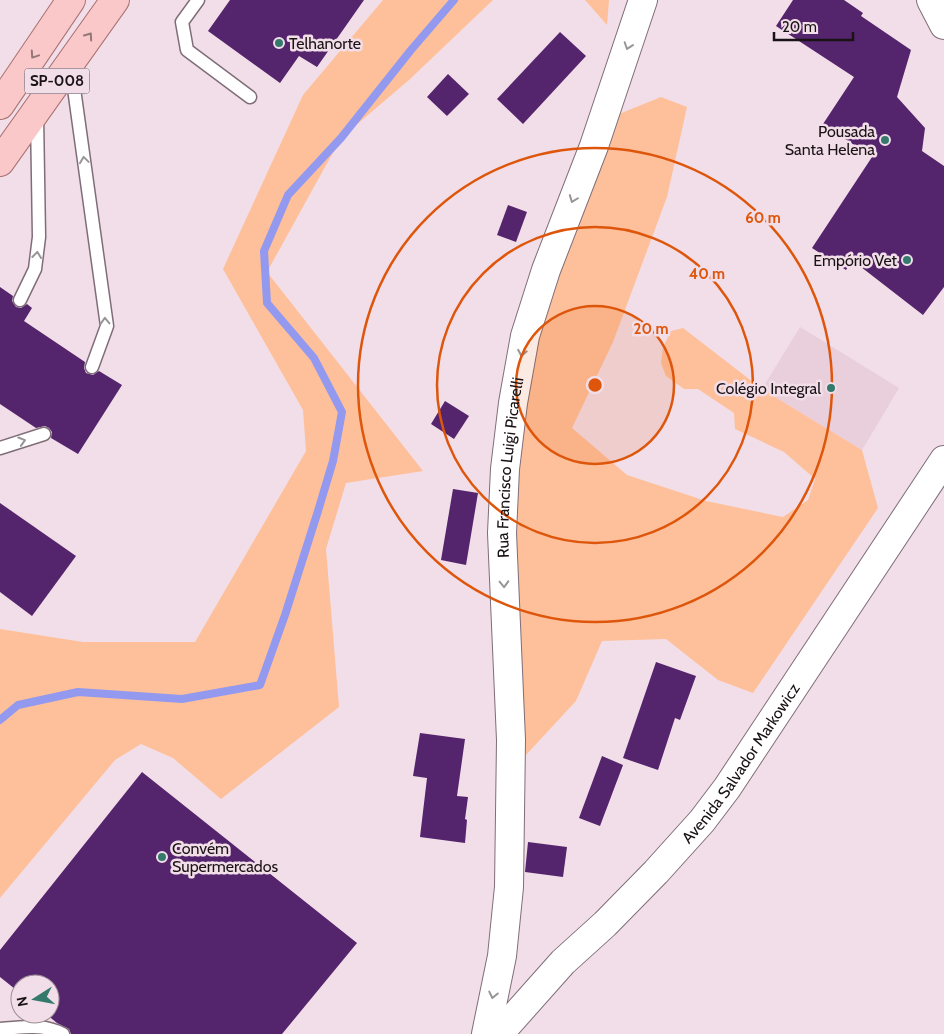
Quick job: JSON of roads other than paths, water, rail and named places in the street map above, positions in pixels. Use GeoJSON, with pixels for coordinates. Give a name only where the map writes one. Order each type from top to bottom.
{"type":"FeatureCollection","features":[{"type":"Feature","properties":{"kind":"main road","name":"SP-008"},"geometry":{"type":"LineString","coordinates":[[0,105],[71,0]]}},
{"type":"Feature","properties":{"kind":"main road","name":"SP-008"},"geometry":{"type":"LineString","coordinates":[[0,162],[115,0]]}},
{"type":"Feature","properties":{"kind":"street","name":"Rua Francisco Luigi Picarelli"},"geometry":{"type":"LineString","coordinates":[[486,1034],[502,956],[508,887],[511,740],[502,533],[513,403],[525,336],[546,270],[594,146],[643,0]]}},
{"type":"Feature","properties":{"kind":"street"},"geometry":{"type":"LineString","coordinates":[[930,0],[944,25]]}},
{"type":"Feature","properties":{"kind":"street","name":"Avenida Salvador Markowicz"},"geometry":{"type":"LineString","coordinates":[[499,1034],[550,977],[656,872],[702,821],[727,788],[944,460]]}},
{"type":"Feature","properties":{"kind":"street"},"geometry":{"type":"LineString","coordinates":[[502,956],[506,970],[517,979],[533,981],[550,977]]}},
{"type":"Feature","properties":{"kind":"lane"},"geometry":{"type":"LineString","coordinates":[[198,0],[182,22],[187,50],[250,97]]}},
{"type":"Feature","properties":{"kind":"lane"},"geometry":{"type":"LineString","coordinates":[[71,62],[107,326],[92,367]]}},
{"type":"Feature","properties":{"kind":"lane"},"geometry":{"type":"LineString","coordinates":[[20,300],[35,269],[39,237],[36,110]]}},
{"type":"Feature","properties":{"kind":"lane"},"geometry":{"type":"LineString","coordinates":[[0,448],[44,434]]}},
{"type":"Feature","properties":{"kind":"lane"},"geometry":{"type":"LineString","coordinates":[[0,1029],[52,1028],[63,1034]]}},
{"type":"Feature","properties":{"kind":"waterway"},"geometry":{"type":"LineString","coordinates":[[0,720],[18,705],[78,692],[182,699],[260,685],[285,615],[318,511],[333,461],[342,412],[314,358],[267,303],[264,251],[288,195],[341,138],[411,50],[454,0]]}},
{"type":"Feature","properties":{"kind":"place","name":"Telhanorte"},"geometry":{"type":"Point","coordinates":[279,43]}},
{"type":"Feature","properties":{"kind":"place","name":"Pousada Santa Helena"},"geometry":{"type":"Point","coordinates":[885,140]}},
{"type":"Feature","properties":{"kind":"place","name":"Empório Vet"},"geometry":{"type":"Point","coordinates":[907,260]}},
{"type":"Feature","properties":{"kind":"place","name":"Colégio Integral"},"geometry":{"type":"Point","coordinates":[831,388]}},
{"type":"Feature","properties":{"kind":"place","name":"Convém Supermercados"},"geometry":{"type":"Point","coordinates":[162,857]}}]}
